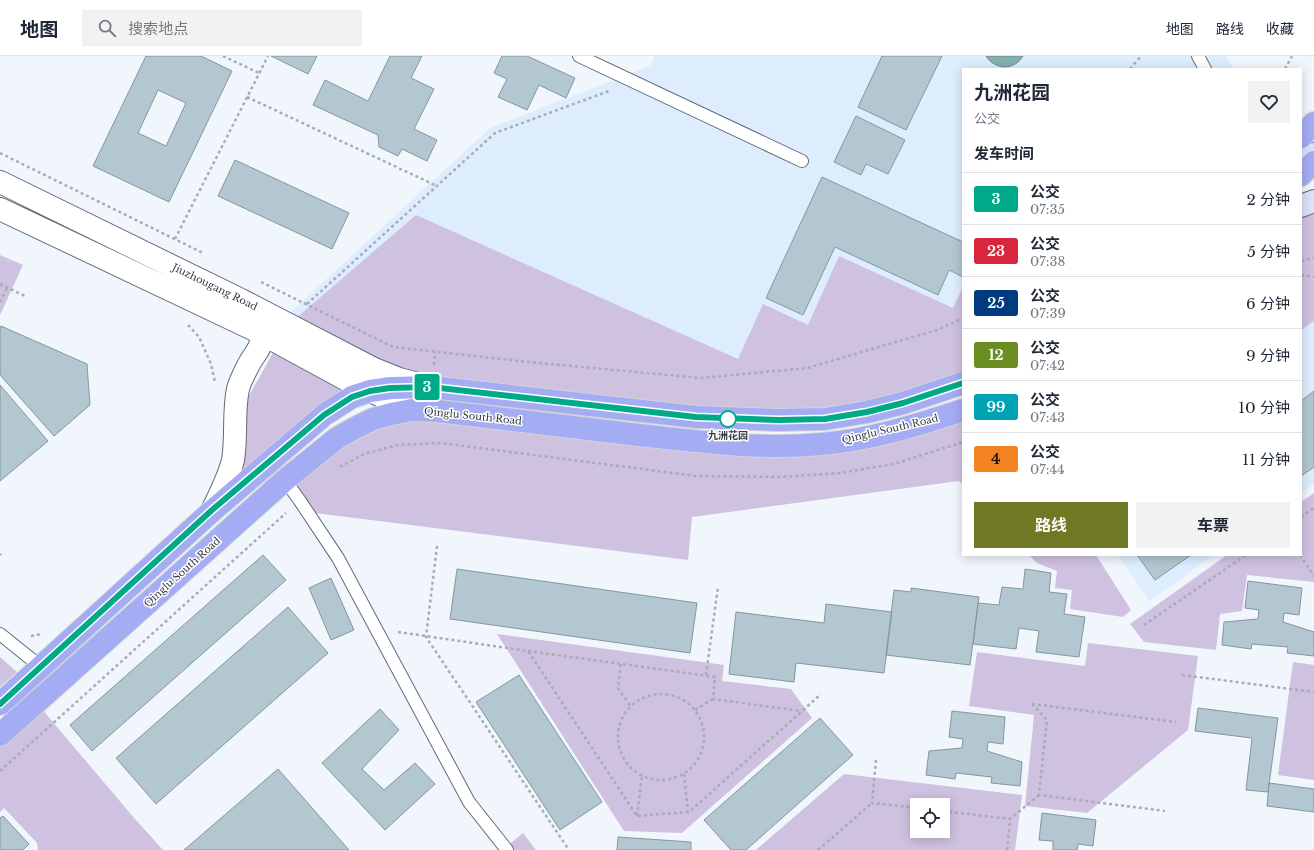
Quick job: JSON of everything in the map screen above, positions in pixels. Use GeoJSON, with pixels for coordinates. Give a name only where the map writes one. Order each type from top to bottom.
{"type":"FeatureCollection","features":[{"type":"Feature","properties":{"kind":"highway"},"geometry":{"type":"LineString","coordinates":[[1302,136],[1314,123]]}},
{"type":"Feature","properties":{"kind":"highway"},"geometry":{"type":"LineString","coordinates":[[1302,174],[1314,162]]}},
{"type":"Feature","properties":{"kind":"highway"},"geometry":{"type":"LineString","coordinates":[[0,704],[212,510],[324,415],[352,397],[370,391],[390,388],[431,387],[696,417],[779,420],[825,419],[867,412],[903,403],[962,383]]}},
{"type":"Feature","properties":{"kind":"highway","name":"Qinglu South Road"},"geometry":{"type":"LineString","coordinates":[[0,735],[285,480],[337,438],[373,419],[412,410],[438,411],[724,445],[778,447],[824,444],[867,437],[917,425],[962,410]]}},
{"type":"Feature","properties":{"kind":"main road"},"geometry":{"type":"LineString","coordinates":[[1302,156],[1314,154]]}},
{"type":"Feature","properties":{"kind":"main road"},"geometry":{"type":"LineString","coordinates":[[1302,206],[1314,201]]}},
{"type":"Feature","properties":{"kind":"street","name":"Jiuzhougang Road"},"geometry":{"type":"LineString","coordinates":[[0,182],[241,300],[374,369],[399,379],[431,387]]}},
{"type":"Feature","properties":{"kind":"street"},"geometry":{"type":"LineString","coordinates":[[0,209],[257,331],[370,391],[412,410]]}},
{"type":"Feature","properties":{"kind":"street"},"geometry":{"type":"LineString","coordinates":[[212,510],[226,481],[233,460],[236,401],[239,387],[249,364],[260,349],[262,340],[257,331]]}},
{"type":"Feature","properties":{"kind":"lane"},"geometry":{"type":"LineString","coordinates":[[579,56],[802,160]]}},
{"type":"Feature","properties":{"kind":"lane"},"geometry":{"type":"LineString","coordinates":[[1198,56],[1204,68]]}},
{"type":"Feature","properties":{"kind":"lane"},"geometry":{"type":"LineString","coordinates":[[285,480],[338,558],[469,802],[507,850]]}},
{"type":"Feature","properties":{"kind":"lane"},"geometry":{"type":"LineString","coordinates":[[4,637],[41,667]]}},
{"type":"Feature","properties":{"kind":"path"},"geometry":{"type":"LineString","coordinates":[[223,56],[259,74]]}},
{"type":"Feature","properties":{"kind":"path"},"geometry":{"type":"LineString","coordinates":[[175,239],[268,56]]}},
{"type":"Feature","properties":{"kind":"path"},"geometry":{"type":"LineString","coordinates":[[1131,68],[1141,56]]}},
{"type":"Feature","properties":{"kind":"path"},"geometry":{"type":"LineString","coordinates":[[1286,68],[1292,56]]}},
{"type":"Feature","properties":{"kind":"path"},"geometry":{"type":"LineString","coordinates":[[307,304],[494,133],[634,81]]}},
{"type":"Feature","properties":{"kind":"path"},"geometry":{"type":"LineString","coordinates":[[247,97],[437,186]]}},
{"type":"Feature","properties":{"kind":"path"},"geometry":{"type":"LineString","coordinates":[[0,153],[203,253]]}},
{"type":"Feature","properties":{"kind":"path"},"geometry":{"type":"LineString","coordinates":[[1302,260],[1314,258]]}},
{"type":"Feature","properties":{"kind":"path"},"geometry":{"type":"LineString","coordinates":[[1302,276],[1314,277]]}},
{"type":"Feature","properties":{"kind":"path"},"geometry":{"type":"LineString","coordinates":[[259,281],[393,347],[528,362],[701,378],[808,368],[937,330],[962,318]]}},
{"type":"Feature","properties":{"kind":"path"},"geometry":{"type":"LineString","coordinates":[[0,284],[25,296]]}},
{"type":"Feature","properties":{"kind":"path"},"geometry":{"type":"LineString","coordinates":[[0,302],[7,288]]}},
{"type":"Feature","properties":{"kind":"path"},"geometry":{"type":"LineString","coordinates":[[183,320],[199,337],[211,364],[215,385]]}},
{"type":"Feature","properties":{"kind":"path"},"geometry":{"type":"LineString","coordinates":[[340,468],[364,454],[397,445],[441,443],[696,476],[779,477],[840,473],[894,464],[962,442]]}},
{"type":"Feature","properties":{"kind":"path"},"geometry":{"type":"LineString","coordinates":[[0,771],[300,501]]}},
{"type":"Feature","properties":{"kind":"path"},"geometry":{"type":"LineString","coordinates":[[1302,516],[1314,508]]}},
{"type":"Feature","properties":{"kind":"path"},"geometry":{"type":"LineString","coordinates":[[438,546],[426,636],[569,850]]}},
{"type":"Feature","properties":{"kind":"path"},"geometry":{"type":"LineString","coordinates":[[1144,625],[1245,556]]}},
{"type":"Feature","properties":{"kind":"path"},"geometry":{"type":"LineString","coordinates":[[1301,556],[1314,576]]}},
{"type":"Feature","properties":{"kind":"path"},"geometry":{"type":"LineString","coordinates":[[706,675],[718,587]]}},
{"type":"Feature","properties":{"kind":"path"},"geometry":{"type":"LineString","coordinates":[[376,629],[716,677],[713,698]]}},
{"type":"Feature","properties":{"kind":"path"},"geometry":{"type":"LineString","coordinates":[[4,637],[45,633]]}},
{"type":"Feature","properties":{"kind":"path"},"geometry":{"type":"LineString","coordinates":[[528,651],[636,816]]}},
{"type":"Feature","properties":{"kind":"path"},"geometry":{"type":"LineString","coordinates":[[621,664],[618,688],[631,706]]}},
{"type":"Feature","properties":{"kind":"path"},"geometry":{"type":"LineString","coordinates":[[1182,675],[1314,692]]}},
{"type":"Feature","properties":{"kind":"path"},"geometry":{"type":"LineString","coordinates":[[636,816],[688,812],[821,694]]}},
{"type":"Feature","properties":{"kind":"path"},"geometry":{"type":"LineString","coordinates":[[655,695],[669,695],[683,700],[695,710],[702,722],[705,737],[703,752],[695,765],[684,774],[670,780],[655,780],[642,776],[630,768],[622,757],[618,744],[618,730],[622,718],[631,706],[642,699],[655,695]]}},
{"type":"Feature","properties":{"kind":"path"},"geometry":{"type":"LineString","coordinates":[[695,710],[713,698],[802,711]]}},
{"type":"Feature","properties":{"kind":"path"},"geometry":{"type":"LineString","coordinates":[[1006,850],[1010,819],[1039,795],[1047,720],[1032,704],[1176,722]]}},
{"type":"Feature","properties":{"kind":"path"},"geometry":{"type":"LineString","coordinates":[[818,850],[872,803],[876,760]]}},
{"type":"Feature","properties":{"kind":"path"},"geometry":{"type":"LineString","coordinates":[[684,774],[688,812]]}},
{"type":"Feature","properties":{"kind":"path"},"geometry":{"type":"LineString","coordinates":[[636,816],[642,776]]}},
{"type":"Feature","properties":{"kind":"path"},"geometry":{"type":"LineString","coordinates":[[1039,795],[1165,811]]}},
{"type":"Feature","properties":{"kind":"path"},"geometry":{"type":"LineString","coordinates":[[872,803],[910,807]]}},
{"type":"Feature","properties":{"kind":"path"},"geometry":{"type":"LineString","coordinates":[[950,812],[1010,819]]}},
{"type":"Feature","properties":{"kind":"shaded area"},"geometry":{"type":"Polygon","coordinates":[[[655,56],[1226,56],[1233,68],[962,68],[962,383],[281,321],[490,128],[650,66],[655,56]]]}},
{"type":"Feature","properties":{"kind":"shaded area"},"geometry":{"type":"Polygon","coordinates":[[[986,56],[1023,56],[1015,64],[1004,67],[994,64],[986,56]]]}},
{"type":"Feature","properties":{"kind":"shaded area"},"geometry":{"type":"Polygon","coordinates":[[[1314,201],[1314,484],[1302,492],[1302,207],[1314,201]]]}},
{"type":"Feature","properties":{"kind":"shaded area"},"geometry":{"type":"Polygon","coordinates":[[[1314,210],[1314,321],[1302,329],[1302,216],[1314,210]]]}},
{"type":"Feature","properties":{"kind":"shaded area"},"geometry":{"type":"Polygon","coordinates":[[[416,215],[738,359],[763,304],[808,325],[839,256],[953,308],[962,289],[962,376],[823,413],[696,411],[429,382],[373,363],[295,319],[416,215]]]}},
{"type":"Feature","properties":{"kind":"shaded area"},"geometry":{"type":"Polygon","coordinates":[[[0,255],[23,265],[0,315],[0,255]]]}},
{"type":"Feature","properties":{"kind":"shaded area"},"geometry":{"type":"Polygon","coordinates":[[[275,349],[356,390],[241,472],[246,401],[275,349]]]}},
{"type":"Feature","properties":{"kind":"shaded area"},"geometry":{"type":"Polygon","coordinates":[[[408,418],[710,451],[962,420],[962,484],[959,481],[692,517],[688,560],[315,513],[294,481],[354,435],[408,418]]]}},
{"type":"Feature","properties":{"kind":"shaded area"},"geometry":{"type":"Polygon","coordinates":[[[1314,493],[1314,582],[1247,575],[1242,611],[1220,614],[1216,650],[1144,642],[1130,624],[1226,556],[1302,556],[1302,501],[1314,493]]]}},
{"type":"Feature","properties":{"kind":"shaded area"},"geometry":{"type":"Polygon","coordinates":[[[1030,556],[1097,556],[1131,610],[1123,617],[1070,609],[1072,590],[1055,588],[1057,571],[1037,563],[1030,556]]]}},
{"type":"Feature","properties":{"kind":"shaded area"},"geometry":{"type":"Polygon","coordinates":[[[1118,556],[1213,556],[1150,601],[1118,556]]]}},
{"type":"Feature","properties":{"kind":"shaded area"},"geometry":{"type":"Polygon","coordinates":[[[497,634],[724,665],[722,681],[791,689],[812,718],[682,833],[624,831],[497,634]]]}},
{"type":"Feature","properties":{"kind":"shaded area"},"geometry":{"type":"Polygon","coordinates":[[[1088,643],[1198,656],[1188,730],[1087,813],[1025,806],[1034,715],[969,706],[977,652],[1085,666],[1088,643]]]}},
{"type":"Feature","properties":{"kind":"shaded area"},"geometry":{"type":"Polygon","coordinates":[[[0,657],[17,672],[0,687],[0,657]]]}},
{"type":"Feature","properties":{"kind":"shaded area"},"geometry":{"type":"Polygon","coordinates":[[[1293,662],[1314,665],[1314,780],[1278,775],[1293,662]]]}},
{"type":"Feature","properties":{"kind":"shaded area"},"geometry":{"type":"Polygon","coordinates":[[[41,708],[163,850],[38,850],[37,843],[4,808],[0,812],[0,746],[41,708]]]}},
{"type":"Feature","properties":{"kind":"shaded area"},"geometry":{"type":"Polygon","coordinates":[[[844,774],[1022,795],[1015,850],[756,850],[844,774]]]}},
{"type":"Feature","properties":{"kind":"shaded area"},"geometry":{"type":"Polygon","coordinates":[[[523,833],[536,850],[503,850],[523,833]]]}},
{"type":"Feature","properties":{"kind":"building"},"geometry":{"type":"Polygon","coordinates":[[[146,56],[201,56],[232,71],[169,202],[93,166],[146,56]],[[158,90],[138,133],[166,146],[186,103],[158,90]]]}},
{"type":"Feature","properties":{"kind":"building"},"geometry":{"type":"Polygon","coordinates":[[[271,56],[317,56],[308,74],[271,56]]]}},
{"type":"Feature","properties":{"kind":"building"},"geometry":{"type":"Polygon","coordinates":[[[390,56],[422,56],[411,78],[434,89],[414,129],[437,140],[427,161],[402,149],[398,156],[379,147],[378,135],[313,105],[325,80],[368,101],[390,56]]]}},
{"type":"Feature","properties":{"kind":"building"},"geometry":{"type":"Polygon","coordinates":[[[502,56],[527,56],[575,78],[566,98],[539,85],[527,110],[498,97],[507,79],[494,73],[502,56]]]}},
{"type":"Feature","properties":{"kind":"building"},"geometry":{"type":"Polygon","coordinates":[[[882,56],[942,56],[906,130],[858,107],[882,56]]]}},
{"type":"Feature","properties":{"kind":"building"},"geometry":{"type":"Polygon","coordinates":[[[856,116],[905,140],[888,174],[866,164],[861,175],[834,162],[856,116]]]}},
{"type":"Feature","properties":{"kind":"building"},"geometry":{"type":"Polygon","coordinates":[[[235,160],[349,213],[332,249],[218,196],[235,160]]]}},
{"type":"Feature","properties":{"kind":"building"},"geometry":{"type":"Polygon","coordinates":[[[822,177],[962,242],[962,276],[949,270],[938,295],[835,247],[803,315],[766,298],[822,177]]]}},
{"type":"Feature","properties":{"kind":"building"},"geometry":{"type":"Polygon","coordinates":[[[1,326],[87,364],[90,405],[54,436],[0,375],[1,326]]]}},
{"type":"Feature","properties":{"kind":"building"},"geometry":{"type":"Polygon","coordinates":[[[0,385],[48,441],[0,481],[0,385]]]}},
{"type":"Feature","properties":{"kind":"building"},"geometry":{"type":"Polygon","coordinates":[[[1314,391],[1314,467],[1302,475],[1302,400],[1314,391]]]}},
{"type":"Feature","properties":{"kind":"building"},"geometry":{"type":"Polygon","coordinates":[[[263,555],[286,580],[92,751],[70,725],[263,555]]]}},
{"type":"Feature","properties":{"kind":"building"},"geometry":{"type":"Polygon","coordinates":[[[1138,556],[1190,556],[1155,580],[1138,556]]]}},
{"type":"Feature","properties":{"kind":"building"},"geometry":{"type":"Polygon","coordinates":[[[457,569],[697,603],[690,653],[450,619],[457,569]]]}},
{"type":"Feature","properties":{"kind":"building"},"geometry":{"type":"Polygon","coordinates":[[[1025,569],[1051,573],[1049,592],[1067,594],[1064,614],[1085,617],[1079,657],[1036,652],[1039,631],[1019,628],[1016,649],[973,644],[978,603],[999,605],[1002,587],[1023,589],[1025,569]]]}},
{"type":"Feature","properties":{"kind":"building"},"geometry":{"type":"Polygon","coordinates":[[[331,578],[354,630],[331,640],[309,588],[331,578]]]}},
{"type":"Feature","properties":{"kind":"building"},"geometry":{"type":"Polygon","coordinates":[[[1248,581],[1302,588],[1299,615],[1284,613],[1283,622],[1314,632],[1314,656],[1287,653],[1288,647],[1252,644],[1251,649],[1222,645],[1224,622],[1258,619],[1259,610],[1245,608],[1248,581]]]}},
{"type":"Feature","properties":{"kind":"building"},"geometry":{"type":"Polygon","coordinates":[[[911,588],[979,597],[970,665],[886,655],[894,590],[911,592],[911,588]]]}},
{"type":"Feature","properties":{"kind":"building"},"geometry":{"type":"Polygon","coordinates":[[[826,604],[892,612],[884,673],[796,663],[794,682],[729,674],[736,612],[824,623],[826,604]]]}},
{"type":"Feature","properties":{"kind":"building"},"geometry":{"type":"Polygon","coordinates":[[[288,607],[328,653],[156,804],[116,758],[288,607]]]}},
{"type":"Feature","properties":{"kind":"building"},"geometry":{"type":"Polygon","coordinates":[[[519,675],[602,802],[560,830],[476,702],[519,675]]]}},
{"type":"Feature","properties":{"kind":"building"},"geometry":{"type":"Polygon","coordinates":[[[1198,708],[1278,718],[1268,792],[1246,790],[1252,738],[1195,731],[1198,708]]]}},
{"type":"Feature","properties":{"kind":"building"},"geometry":{"type":"Polygon","coordinates":[[[380,709],[399,730],[362,769],[384,790],[415,763],[435,784],[385,830],[322,763],[380,709]]]}},
{"type":"Feature","properties":{"kind":"building"},"geometry":{"type":"Polygon","coordinates":[[[952,711],[1005,717],[1003,744],[988,742],[987,751],[1022,762],[1020,786],[991,783],[992,777],[956,773],[955,779],[926,775],[929,751],[962,748],[963,739],[949,737],[952,711]]]}},
{"type":"Feature","properties":{"kind":"building"},"geometry":{"type":"Polygon","coordinates":[[[820,718],[853,755],[746,850],[731,850],[704,820],[820,718]]]}},
{"type":"Feature","properties":{"kind":"building"},"geometry":{"type":"Polygon","coordinates":[[[278,769],[349,850],[184,850],[278,769]]]}},
{"type":"Feature","properties":{"kind":"building"},"geometry":{"type":"Polygon","coordinates":[[[1269,783],[1314,789],[1314,812],[1267,806],[1269,783]]]}},
{"type":"Feature","properties":{"kind":"building"},"geometry":{"type":"Polygon","coordinates":[[[1042,813],[1096,820],[1093,846],[1078,844],[1077,850],[1053,850],[1053,841],[1039,840],[1042,813]]]}},
{"type":"Feature","properties":{"kind":"building"},"geometry":{"type":"Polygon","coordinates":[[[3,816],[29,844],[23,850],[0,850],[0,818],[3,816]]]}},
{"type":"Feature","properties":{"kind":"building"},"geometry":{"type":"Polygon","coordinates":[[[618,837],[691,842],[691,850],[617,850],[618,837]]]}},
{"type":"Feature","properties":{"kind":"bus line","name":"3"},"geometry":{"type":"LineString","coordinates":[[0,704],[212,510],[324,415],[352,397],[370,391],[390,388],[431,387],[696,417],[779,420],[825,419],[867,412],[903,403],[962,383]]}},
{"type":"Feature","properties":{"kind":"place","name":"九洲花园"},"geometry":{"type":"Point","coordinates":[728,419]}}]}
